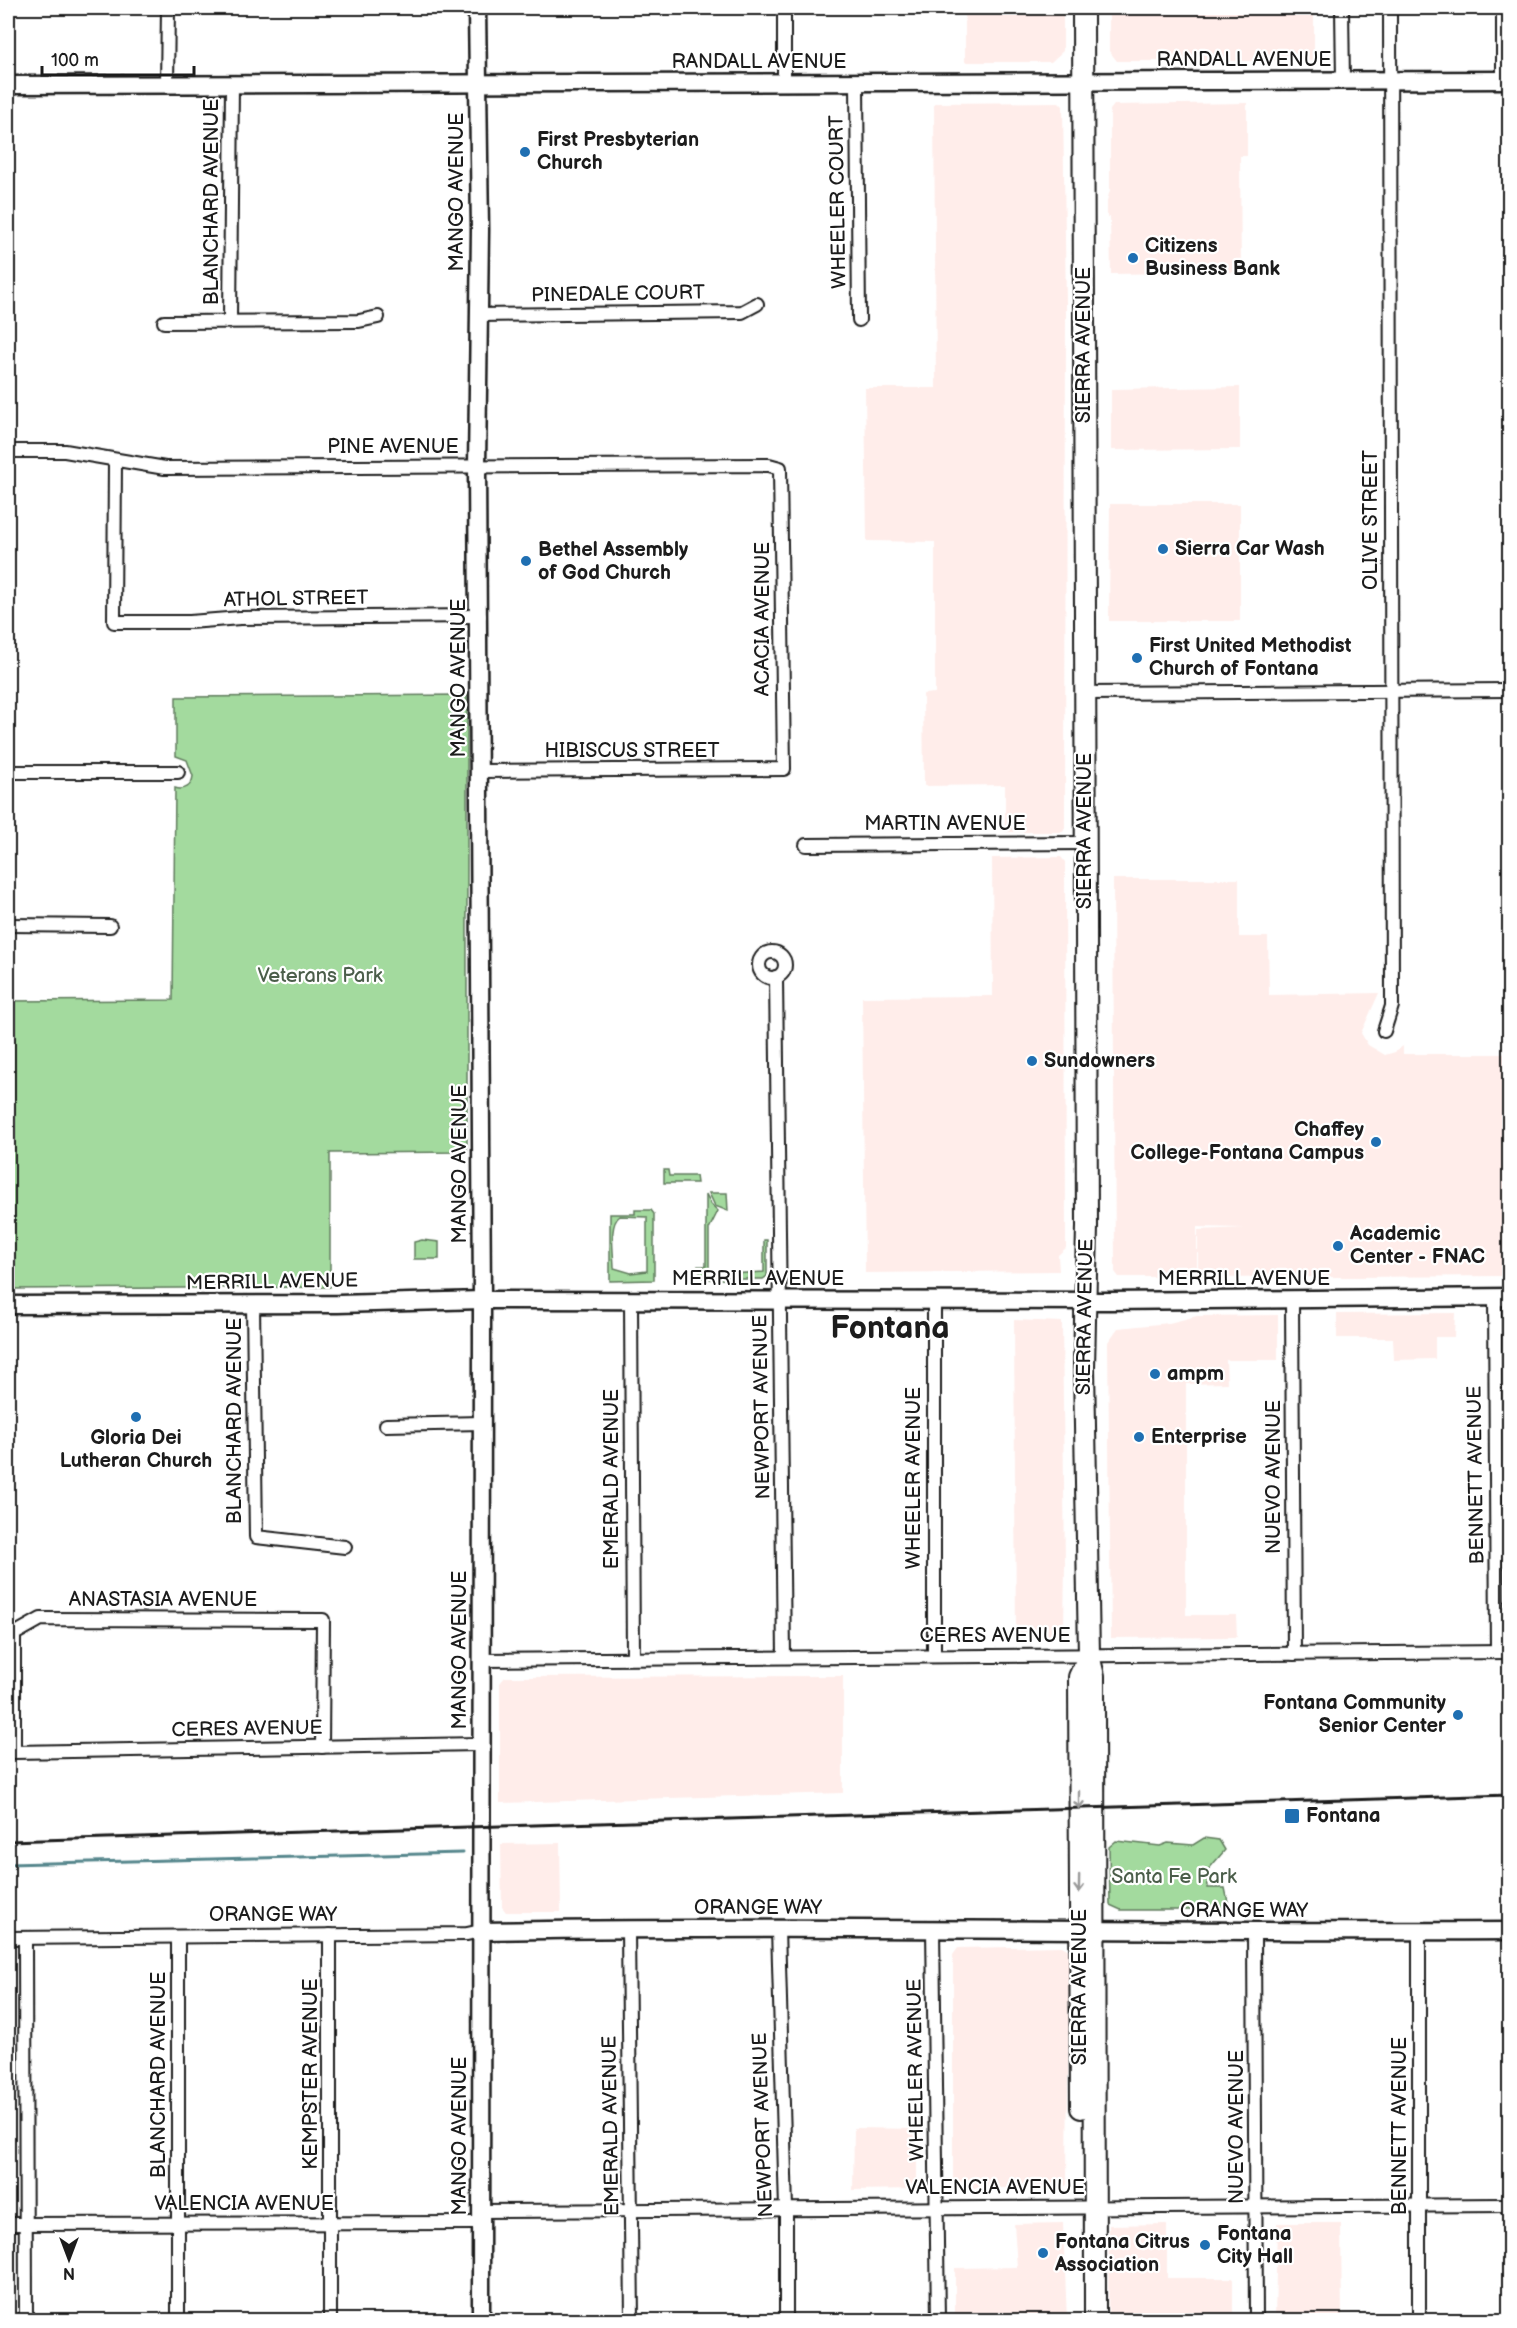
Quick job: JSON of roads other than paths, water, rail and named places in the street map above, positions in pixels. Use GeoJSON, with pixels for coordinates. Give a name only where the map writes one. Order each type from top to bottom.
{"type":"FeatureCollection","features":[{"type":"Feature","properties":{"kind":"main road","name":"SIERRA AVENUE"},"geometry":{"type":"LineString","coordinates":[[1082,2320],[1088,2207],[1087,1931],[1094,1676],[1089,1655],[1084,1378],[1086,843],[1083,8]]}},
{"type":"Feature","properties":{"kind":"main road","name":"SIERRA AVENUE"},"geometry":{"type":"LineString","coordinates":[[1088,2207],[1095,2320]]}},
{"type":"Feature","properties":{"kind":"street"},"geometry":{"type":"LineString","coordinates":[[167,85],[168,8]]}},
{"type":"Feature","properties":{"kind":"street","name":"MANGO AVENUE"},"geometry":{"type":"LineString","coordinates":[[477,8],[480,230],[477,467],[480,616],[482,1299],[480,2217],[482,2320]]}},
{"type":"Feature","properties":{"kind":"street"},"geometry":{"type":"LineString","coordinates":[[784,8],[784,82]]}},
{"type":"Feature","properties":{"kind":"street"},"geometry":{"type":"LineString","coordinates":[[1341,8],[1343,81]]}},
{"type":"Feature","properties":{"kind":"street","name":"OLIVE STREET"},"geometry":{"type":"LineString","coordinates":[[1384,1031],[1392,1006],[1390,8]]}},
{"type":"Feature","properties":{"kind":"street"},"geometry":{"type":"LineString","coordinates":[[1503,8],[1506,80]]}},
{"type":"Feature","properties":{"kind":"street","name":"RANDALL AVENUE"},"geometry":{"type":"LineString","coordinates":[[8,86],[1506,80]]}},
{"type":"Feature","properties":{"kind":"street","name":"WHEELER COURT"},"geometry":{"type":"LineString","coordinates":[[857,83],[859,320]]}},
{"type":"Feature","properties":{"kind":"street","name":"BLANCHARD AVENUE"},"geometry":{"type":"LineString","coordinates":[[230,321],[232,84]]}},
{"type":"Feature","properties":{"kind":"street","name":"PINEDALE COURT"},"geometry":{"type":"LineString","coordinates":[[478,315],[742,312],[757,304]]}},
{"type":"Feature","properties":{"kind":"street"},"geometry":{"type":"LineString","coordinates":[[164,322],[359,321],[378,317]]}},
{"type":"Feature","properties":{"kind":"street","name":"PINE AVENUE"},"geometry":{"type":"LineString","coordinates":[[8,451],[65,451],[165,468],[770,465],[780,468]]}},
{"type":"Feature","properties":{"kind":"street","name":"ATHOL STREET"},"geometry":{"type":"LineString","coordinates":[[115,461],[114,622],[190,622],[240,618],[480,616]]}},
{"type":"Feature","properties":{"kind":"street","name":"ACACIA AVENUE"},"geometry":{"type":"LineString","coordinates":[[780,468],[784,769]]}},
{"type":"Feature","properties":{"kind":"street"},"geometry":{"type":"LineString","coordinates":[[1085,693],[1509,690]]}},
{"type":"Feature","properties":{"kind":"street","name":"HIBISCUS STREET"},"geometry":{"type":"LineString","coordinates":[[480,771],[784,769]]}},
{"type":"Feature","properties":{"kind":"street"},"geometry":{"type":"LineString","coordinates":[[8,772],[178,772]]}},
{"type":"Feature","properties":{"kind":"street","name":"MARTIN AVENUE"},"geometry":{"type":"LineString","coordinates":[[806,846],[1086,843]]}},
{"type":"Feature","properties":{"kind":"street"},"geometry":{"type":"LineString","coordinates":[[8,925],[110,926]]}},
{"type":"Feature","properties":{"kind":"street","name":"NEWPORT AVENUE"},"geometry":{"type":"LineString","coordinates":[[776,977],[784,1657]]}},
{"type":"Feature","properties":{"kind":"street","name":"MERRILL AVENUE"},"geometry":{"type":"LineString","coordinates":[[8,1305],[253,1304],[482,1299],[1085,1301],[1502,1297]]}},
{"type":"Feature","properties":{"kind":"street","name":"BENNETT AVENUE"},"geometry":{"type":"LineString","coordinates":[[1502,1297],[1503,1652]]}},
{"type":"Feature","properties":{"kind":"street","name":"NUEVO AVENUE"},"geometry":{"type":"LineString","coordinates":[[1292,1299],[1294,1653]]}},
{"type":"Feature","properties":{"kind":"street","name":"EMERALD AVENUE"},"geometry":{"type":"LineString","coordinates":[[631,1300],[633,1658]]}},
{"type":"Feature","properties":{"kind":"street","name":"WHEELER AVENUE"},"geometry":{"type":"LineString","coordinates":[[934,1300],[934,1656]]}},
{"type":"Feature","properties":{"kind":"street","name":"BLANCHARD AVENUE"},"geometry":{"type":"LineString","coordinates":[[253,1304],[256,1537],[345,1547]]}},
{"type":"Feature","properties":{"kind":"street"},"geometry":{"type":"LineString","coordinates":[[386,1425],[482,1423]]}},
{"type":"Feature","properties":{"kind":"street","name":"ANASTASIA AVENUE"},"geometry":{"type":"LineString","coordinates":[[11,1636],[41,1619],[323,1620],[322,1747]]}},
{"type":"Feature","properties":{"kind":"street","name":"CERES AVENUE"},"geometry":{"type":"LineString","coordinates":[[11,1636],[14,1752],[481,1744]]}},
{"type":"Feature","properties":{"kind":"street","name":"CERES AVENUE"},"geometry":{"type":"LineString","coordinates":[[481,1660],[1503,1652]]}},
{"type":"Feature","properties":{"kind":"street","name":"WHEELER AVENUE"},"geometry":{"type":"LineString","coordinates":[[933,1928],[938,2320]]}},
{"type":"Feature","properties":{"kind":"street","name":"ORANGE WAY"},"geometry":{"type":"LineString","coordinates":[[8,1938],[467,1934],[481,1931],[933,1928],[1254,1933],[1509,1931]]}},
{"type":"Feature","properties":{"kind":"street","name":"NEWPORT AVENUE"},"geometry":{"type":"LineString","coordinates":[[778,1929],[786,2209],[786,2320]]}},
{"type":"Feature","properties":{"kind":"street","name":"EMERALD AVENUE"},"geometry":{"type":"LineString","coordinates":[[628,1930],[632,2320]]}},
{"type":"Feature","properties":{"kind":"street","name":"BENNETT AVENUE"},"geometry":{"type":"LineString","coordinates":[[1419,1932],[1419,2320]]}},
{"type":"Feature","properties":{"kind":"street","name":"NUEVO AVENUE"},"geometry":{"type":"LineString","coordinates":[[1254,1933],[1256,2320]]}},
{"type":"Feature","properties":{"kind":"street","name":"KEMPSTER AVENUE"},"geometry":{"type":"LineString","coordinates":[[330,1935],[330,2320]]}},
{"type":"Feature","properties":{"kind":"street","name":"BLANCHARD AVENUE"},"geometry":{"type":"LineString","coordinates":[[178,1937],[178,2320]]}},
{"type":"Feature","properties":{"kind":"street"},"geometry":{"type":"LineString","coordinates":[[25,1938],[26,2320]]}},
{"type":"Feature","properties":{"kind":"street","name":"VALENCIA AVENUE"},"geometry":{"type":"LineString","coordinates":[[8,2224],[331,2223],[632,2210],[1509,2205]]}},
{"type":"Feature","properties":{"kind":"waterway"},"geometry":{"type":"LineString","coordinates":[[8,1864],[463,1853]]}},
{"type":"Feature","properties":{"kind":"railway"},"geometry":{"type":"LineString","coordinates":[[8,1841],[1510,1795]]}},
{"type":"Feature","properties":{"kind":"place","name":"First Presbyterian Church"},"geometry":{"type":"Point","coordinates":[525,152]}},
{"type":"Feature","properties":{"kind":"place","name":"Citizens Business Bank"},"geometry":{"type":"Point","coordinates":[1133,258]}},
{"type":"Feature","properties":{"kind":"place","name":"Sierra Car Wash"},"geometry":{"type":"Point","coordinates":[1163,549]}},
{"type":"Feature","properties":{"kind":"place","name":"Bethel Assembly of God Church"},"geometry":{"type":"Point","coordinates":[526,561]}},
{"type":"Feature","properties":{"kind":"place","name":"First United Methodist Church of Fontana"},"geometry":{"type":"Point","coordinates":[1137,658]}},
{"type":"Feature","properties":{"kind":"place","name":"Sundowners"},"geometry":{"type":"Point","coordinates":[1032,1061]}},
{"type":"Feature","properties":{"kind":"place","name":"Chaffey College-Fontana Campus"},"geometry":{"type":"Point","coordinates":[1376,1142]}},
{"type":"Feature","properties":{"kind":"place","name":"Academic Center - FNAC"},"geometry":{"type":"Point","coordinates":[1338,1246]}},
{"type":"Feature","properties":{"kind":"place","name":"ampm"},"geometry":{"type":"Point","coordinates":[1155,1374]}},
{"type":"Feature","properties":{"kind":"place","name":"Gloria Dei Lutheran Church"},"geometry":{"type":"Point","coordinates":[136,1417]}},
{"type":"Feature","properties":{"kind":"place","name":"Enterprise"},"geometry":{"type":"Point","coordinates":[1139,1437]}},
{"type":"Feature","properties":{"kind":"place","name":"Fontana Community Senior Center"},"geometry":{"type":"Point","coordinates":[1458,1715]}},
{"type":"Feature","properties":{"kind":"place","name":"Fontana"},"geometry":{"type":"Point","coordinates":[1292,1816]}},
{"type":"Feature","properties":{"kind":"place","name":"Fontana City Hall"},"geometry":{"type":"Point","coordinates":[1205,2245]}},
{"type":"Feature","properties":{"kind":"place","name":"Fontana Citrus Association"},"geometry":{"type":"Point","coordinates":[1043,2253]}},
{"type":"Feature","properties":{"kind":"district","name":"Fontana"},"geometry":{"type":"Point","coordinates":[890,1328]}},
{"type":"Feature","properties":{"kind":"park label","name":"Veterans Park"},"geometry":{"type":"Point","coordinates":[320,976]}},
{"type":"Feature","properties":{"kind":"park label","name":"Santa Fe Park"},"geometry":{"type":"Point","coordinates":[1174,1877]}}]}
